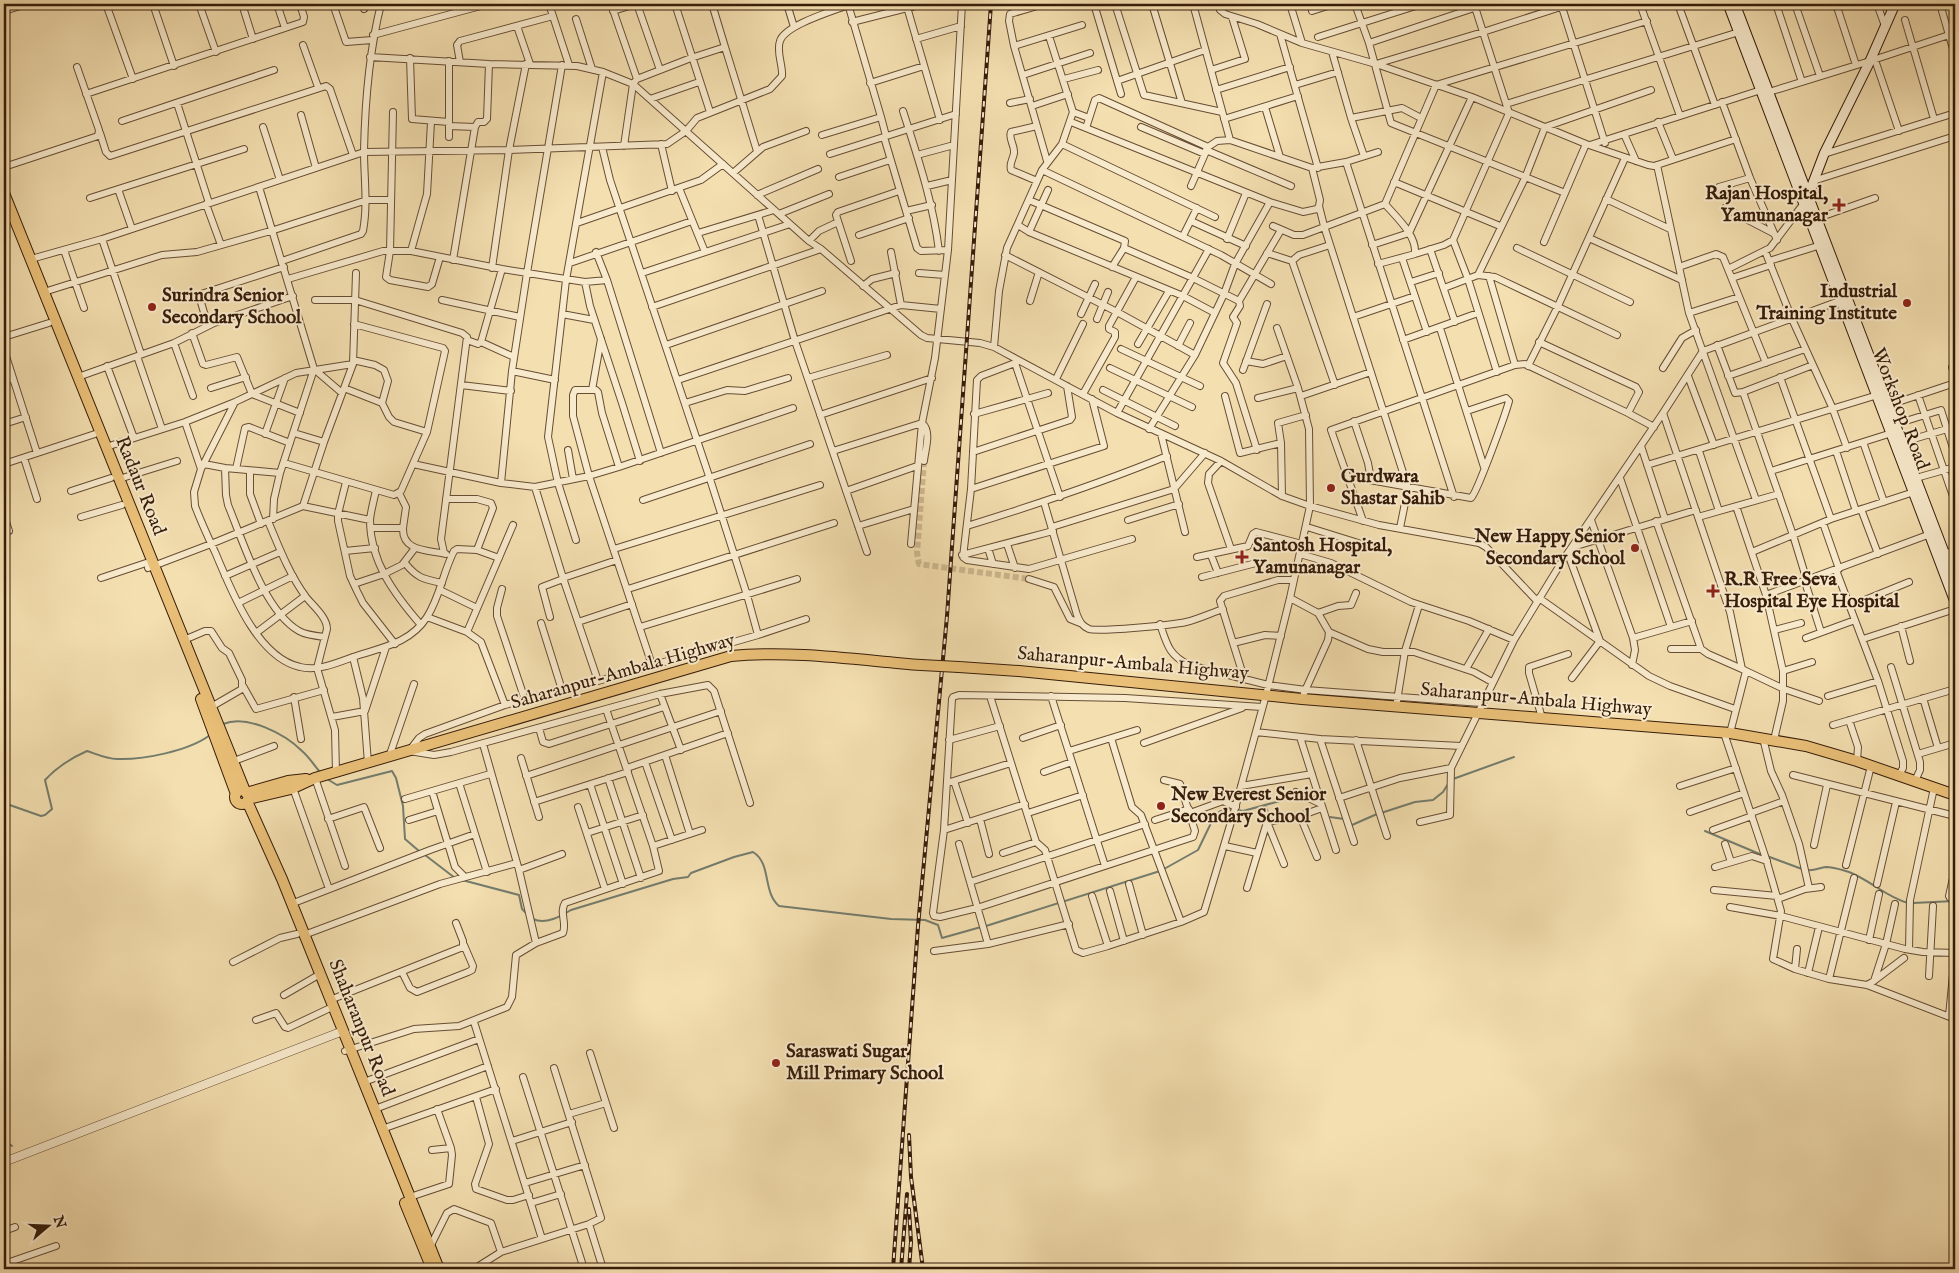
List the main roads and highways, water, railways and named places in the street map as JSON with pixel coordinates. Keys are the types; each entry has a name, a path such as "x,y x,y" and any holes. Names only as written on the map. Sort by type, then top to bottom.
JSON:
{"main road":[{"name":"Workshop Road","path":"1728,4 1765,91 1807,198 1821,245 1842,300 1895,429"},
{"name":"Workshop Road","path":"1735,4 1765,91"},
{"path":"1807,198 1824,154 1872,60 1895,4"},
{"name":"Radaur Road","path":"4,195 106,447 122,505 184,640 211,707 213,722"},
{"name":"Workshop Road","path":"1807,198 1818,218 1881,394 1889,405 1914,492 1945,554 1955,581"},
{"name":"Radaur Road","path":"4,210 244,797"},
{"name":"Workshop Road","path":"1899,443 1916,478 1955,602"},
{"name":"Saharanpur-Ambala Highway","path":"244,797 293,788 315,778 368,762 731,656 751,654 795,655 1267,690 1479,708 1542,718 1727,733 1806,746 1857,761 1955,795"},
{"name":"Radaur Road","path":"219,736 234,761 244,797"},
{"name":"Saharanpur-Ambala Highway","path":"244,797 288,781 315,778"},
{"name":"Shaharanpur Road","path":"244,797 291,904 315,977 329,1005"},
{"name":"Shaharanpur Road","path":"244,797 301,934 432,1269"},
{"name":"Shaharanpur Road","path":"347,1050 364,1082 439,1269"}],"waterway":[{"path":"223,724 243,722 265,727 276,732 302,751 320,772"},
{"path":"4,803 41,816 45,815 52,809 45,780 59,767 87,751 113,759 140,758 178,750 201,741 210,735"},
{"path":"1453,779 1514,757"},
{"path":"327,779 337,785 392,771 396,778 403,806 405,839 419,851"},
{"path":"1381,813 1415,802 1433,800 1443,792 1448,784"},
{"path":"1164,869 1198,850 1212,821 1219,812 1226,808 1243,811 1291,798 1301,798"},
{"path":"1350,823 1352,825 1377,814"},
{"path":"1330,817 1344,819"},
{"path":"1705,831 1762,855"},
{"path":"533,919 538,921 553,919 571,910 673,879 688,877 691,873 753,852 763,863 770,893 779,906 891,919 925,920 938,925 942,938 981,927"},
{"path":"425,855 455,878"},
{"path":"1767,856 1802,869"},
{"path":"1807,870 1829,867 1849,872 1892,897 1908,903"},
{"path":"986,926 1160,871"},
{"path":"462,880 519,895 522,909 526,913"},
{"path":"1913,903 1955,901"},
{"path":"4,1140 12,1146"}],"tunnel":[{"path":"924,461 917,553 919,564 1029,579"}],"railway":[{"path":"893,1269 918,926 947,616 991,4"},
{"path":"909,1135 911,1177 923,1269"},
{"path":"901,1269 907,1194"},
{"path":"909,1209 911,1242 909,1269"}],"place":[{"name":"Rajan Hospital, Yamunanagar","path":"1839,205"},
{"name":"Industrial Training Institute","path":"1907,303"},
{"name":"Surindra Senior Secondary School","path":"152,307"},
{"name":"Gurdwara Shastar Sahib","path":"1331,488"},
{"name":"New Happy Senior Secondary School","path":"1635,548"},
{"name":"Santosh Hospital, Yamunanagar","path":"1242,557"},
{"name":"R.R Free Seva Hospital Eye Hospital","path":"1713,591"},
{"name":"New Everest Senior Secondary School","path":"1161,806"},
{"name":"Saraswati Sugar Mill Primary School","path":"776,1063"}]}
